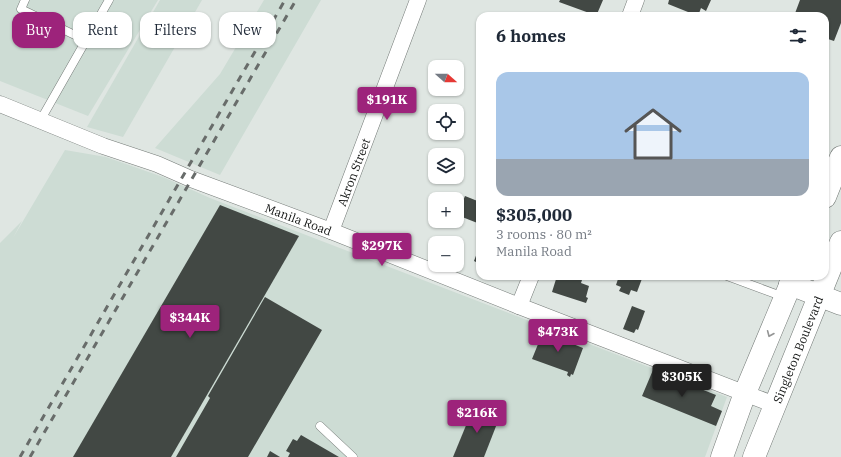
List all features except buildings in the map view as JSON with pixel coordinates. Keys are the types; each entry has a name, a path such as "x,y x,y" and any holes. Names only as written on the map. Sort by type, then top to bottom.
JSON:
{"main road":[{"path":"829,187 841,157"},
{"name":"Singleton Boulevard","path":"829,273 841,242"},
{"name":"Singleton Boulevard","path":"754,457 826,280"},
{"path":"722,457 745,393 789,286 841,304"}],"street":[{"name":"Akron Street","path":"331,231 418,0"},
{"path":"632,12 636,0"},
{"name":"Manila Road","path":"0,104 103,146 157,164 191,179 331,231 774,405"},
{"path":"519,306 529,280"}],"lane":[{"path":"25,0 21,9 73,34"},
{"path":"101,12 108,0"},
{"path":"40,121 81,48"},
{"path":"752,280 789,286"},
{"path":"320,426 353,457"}],"shaded area":[{"path":"0,0 158,0 151,12 140,12 140,30 132,43 132,12 73,12 73,48 129,48 88,116 0,81"},
{"path":"160,0 202,0 195,12 153,12"},
{"path":"264,0 321,0 220,175 155,148 220,74 235,48 276,48 276,12 257,12"},
{"path":"140,35 140,48 174,48 123,137 87,127"},
{"path":"65,150 106,157 163,177 210,198 727,397 705,457 0,457 0,243 22,221 13,238"}],"railway":[{"path":"20,457 285,0"},
{"path":"30,457 296,0"}]}
